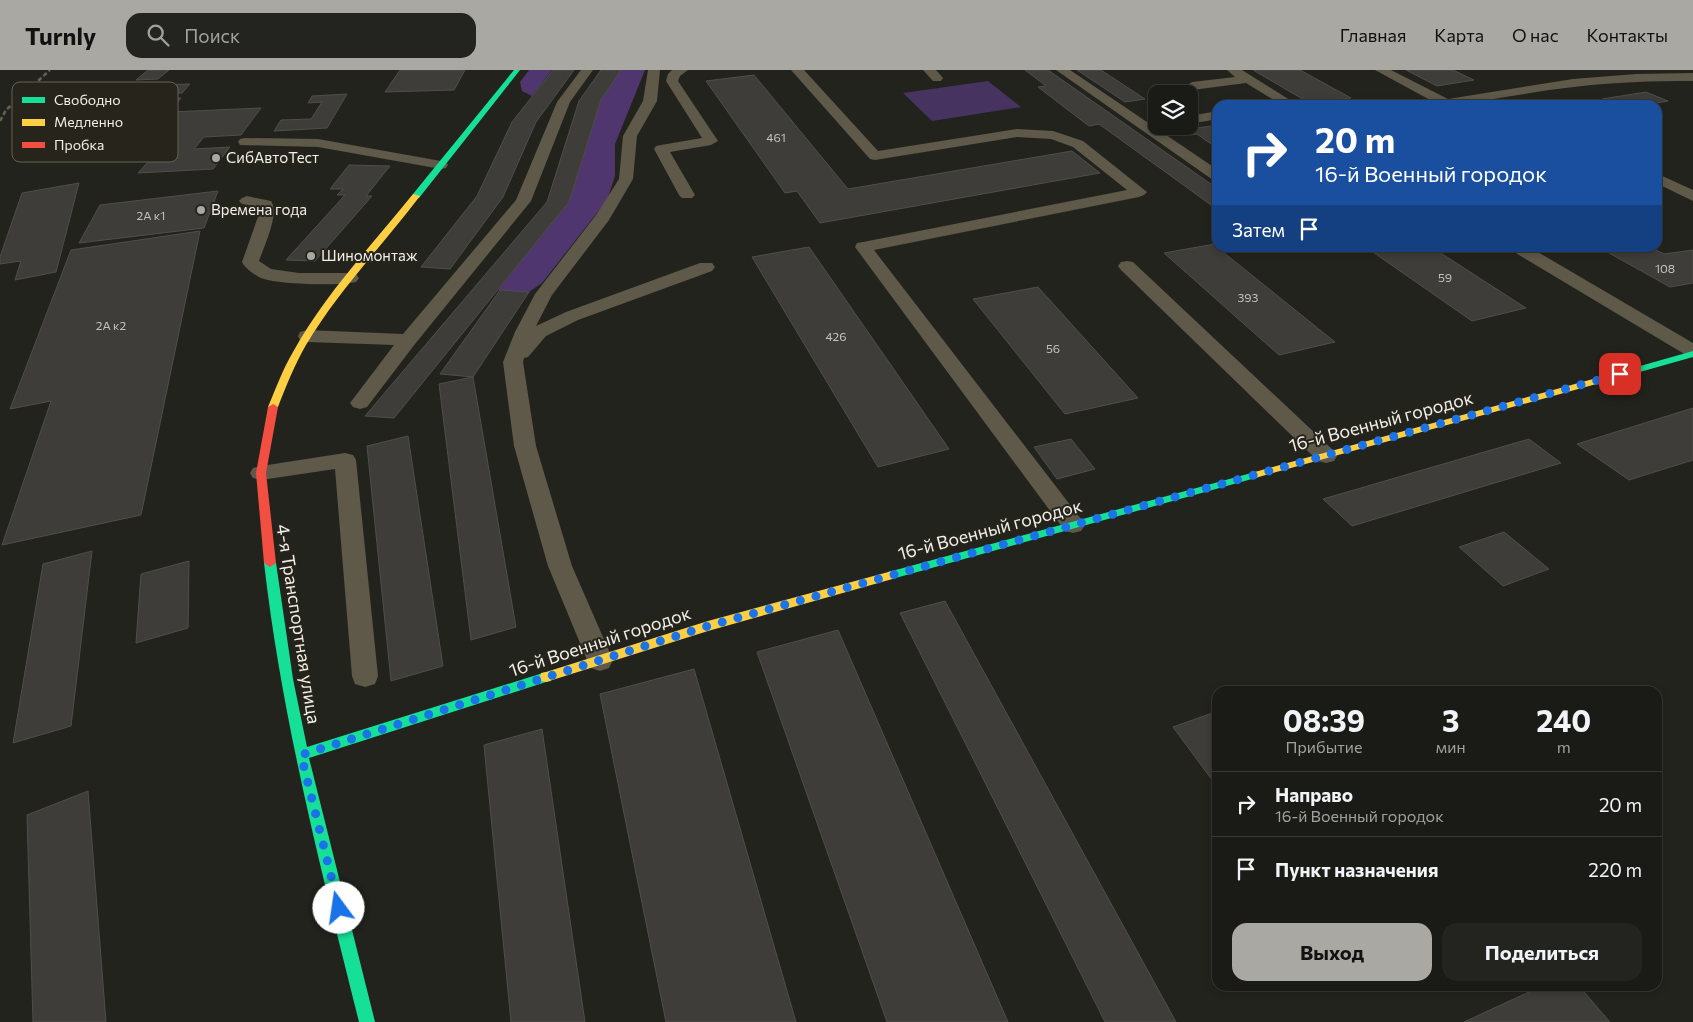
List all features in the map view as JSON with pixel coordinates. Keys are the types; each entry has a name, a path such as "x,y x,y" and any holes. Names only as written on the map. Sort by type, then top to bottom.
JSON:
{"main road":[{"name":"4-я Транспортная улица","path":"367,1022 301,755 274,606 261,473 271,412 289,369 307,336 350,278 517,70"},
{"name":"16-й Военный городок","path":"301,755 718,623 1693,353"}],"lane":[{"path":"360,403 408,340 523,201 564,102 587,70"},
{"path":"600,660 560,566 525,446 513,362 524,332 544,294 603,217 626,179 630,136 650,101 654,70"},
{"path":"682,70 674,74 672,82 711,141 661,149 687,195"},
{"path":"797,70 875,156 1016,133 1052,135 1078,144 1139,192 863,247 1073,525"},
{"path":"1062,70 1148,125"},
{"path":"1232,70 1282,100"},
{"path":"1381,70 1440,100"},
{"path":"1551,73 1573,83"},
{"path":"1465,100 1573,83 1636,78 1693,77"},
{"path":"1198,85 1247,79"},
{"path":"1198,119 1212,117"},
{"path":"1162,135 1212,172"},
{"path":"245,142 318,143 441,164"},
{"path":"1662,180 1693,196"},
{"path":"247,201 266,204 267,214 250,262 266,274 299,278 350,278"},
{"path":"1527,252 1693,353"},
{"path":"1127,266 1326,456"},
{"path":"513,362 539,332 572,316 706,268"},
{"path":"307,336 408,340"},
{"path":"261,473 345,460 366,676"}],"shaded area":[{"path":"529,70 552,70 532,96 522,91 520,82"},
{"path":"621,70 645,70 615,144 615,176 607,200 542,283 529,292 498,290 569,202 601,100"},
{"path":"988,81 1021,107 932,121 903,93"}],"building":[{"path":"148,70 169,70 158,79 136,80"},
{"path":"400,70 465,70 454,90 385,92"},
{"path":"553,70 574,70 536,122 503,197 450,269 421,267 477,196 512,122"},
{"path":"601,70 621,70 601,100 569,202 394,418 365,416 547,202 579,101"},
{"path":"1025,70 1048,70 1212,185 1212,206 1099,124 1089,126 1038,87 1046,86"},
{"path":"1077,70 1101,70 1145,99 1125,102"},
{"path":"1253,70 1300,70 1351,98 1304,100"},
{"path":"1406,70 1453,70 1474,80 1437,86"},
{"path":"754,75 848,189 1072,151 1100,173 820,223 797,191 785,193 706,81"},
{"path":"178,84 190,84 182,93 178,93"},
{"path":"1646,92 1668,101 1662,102 1662,100 1602,99"},
{"path":"347,94 327,128 274,131 281,120 311,119 322,102 308,103 312,96"},
{"path":"261,108 241,135 204,137 194,149 230,147 213,169 138,173 148,162 178,162 178,112"},
{"path":"1212,126 1212,145 1198,135 1198,128"},
{"path":"349,165 390,166 366,196 372,196 315,261 286,260 345,195 337,195 343,189 330,189"},
{"path":"79,183 56,272 15,280 21,261 0,264 0,257 22,193"},
{"path":"218,191 204,228 79,243 100,205"},
{"path":"200,231 141,515 2,545 51,401 10,409 71,250"},
{"path":"1212,245 1212,252 1223,252 1335,342 1279,355 1164,253"},
{"path":"809,247 949,449 878,467 752,257"},
{"path":"1693,250 1693,283 1670,287 1607,252 1660,252 1664,254"},
{"path":"1373,252 1439,252 1526,308 1472,321"},
{"path":"1038,287 1138,398 1065,414 973,299"},
{"path":"500,290 529,292 473,377 440,374"},
{"path":"473,377 516,627 471,640 439,384"},
{"path":"1693,408 1693,460 1629,480 1577,444"},
{"path":"408,436 443,666 391,681 367,446"},
{"path":"1071,439 1095,469 1057,479 1034,447"},
{"path":"1529,439 1561,463 1352,526 1323,499"},
{"path":"1504,532 1549,569 1503,586 1459,547"},
{"path":"92,551 71,726 13,743 43,564"},
{"path":"189,561 188,628 136,643 141,574"},
{"path":"945,601 1176,1022 1105,1022 900,613"},
{"path":"838,630 1008,1022 887,1022 757,652"},
{"path":"694,669 796,1022 666,1022 600,694"},
{"path":"1212,713 1212,780 1173,727"},
{"path":"542,729 585,1022 511,1022 484,745"},
{"path":"88,791 106,1022 33,1022 27,815"},
{"path":"1531,991 1583,991 1610,1022 1464,1022"}],"railway":[{"path":"37,82 50,70"},
{"path":"0,121 6,110 12,105"}],"traffic: fast":[{"path":"416,196 517,70"},
{"path":"1615,376 1693,354"},
{"path":"892,575 1255,475"},
{"path":"270,563 286,679 310,794 367,1022"},
{"path":"301,755 546,677"}],"traffic: slow":[{"path":"273,407 293,361 320,317 360,264 416,196"},
{"path":"1255,475 1615,376"},
{"path":"546,677 708,626 892,575"}],"traffic: jam":[{"path":"270,563 261,473 273,407"}],"place":[{"name":"СибАвтоТест","path":"216,158"},
{"name":"Времена года","path":"201,210"},
{"name":"Шиномонтаж","path":"311,256"}],"route":[{"path":"339,908 301,755 708,626 1620,374"}]}
